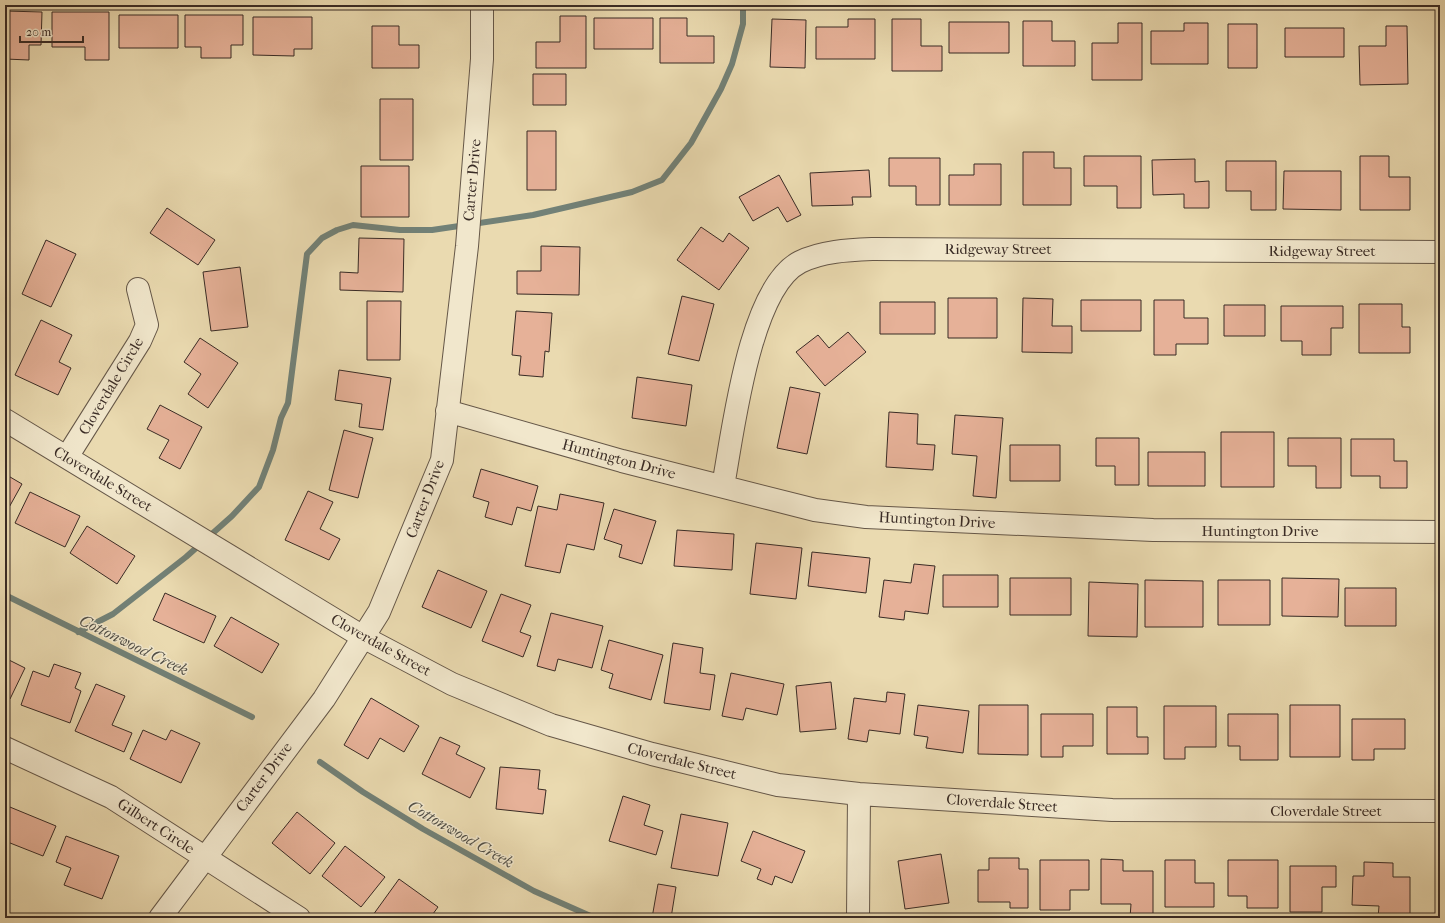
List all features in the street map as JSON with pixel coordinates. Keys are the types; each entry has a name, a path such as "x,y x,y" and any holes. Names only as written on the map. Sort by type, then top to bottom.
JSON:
{"street":[{"name":"Carter Drive","path":"160,918 324,698 379,612 442,460 446,411 467,246 468,213 482,59 482,5"},
{"name":"Ridgeway Street","path":"723,486 746,362 760,315 782,275 800,262 834,251 874,249 1440,252"},
{"name":"Cloverdale Circle","path":"67,457 140,341 147,325 138,289"},
{"name":"Huntington Drive","path":"446,411 622,461 815,510 866,517 1153,530 1440,532"},
{"name":"Cloverdale Street","path":"5,420 363,637 452,684 551,725 652,754 778,785 859,794 1112,810 1440,811"},
{"name":"Gilbert Circle","path":"5,748 111,797 299,918"},
{"path":"858,918 859,794"}],"building":[{"path":"5,11 42,12 41,45 29,45 29,60 5,59"},
{"path":"52,12 109,12 109,60 85,60 85,47 52,47"},
{"path":"119,15 178,15 178,48 119,48"},
{"path":"185,15 243,15 243,45 231,45 231,58 201,58 201,47 185,47"},
{"path":"560,16 586,16 586,68 536,68 536,42 560,42"},
{"path":"253,17 312,17 312,49 294,49 294,56 253,55"},
{"path":"594,18 653,18 653,49 594,49"},
{"path":"660,18 687,18 687,36 714,36 714,63 660,63"},
{"path":"772,19 806,20 805,68 770,67"},
{"path":"848,19 875,19 875,59 816,59 816,27 848,27"},
{"path":"892,19 921,19 921,46 942,46 942,71 892,71"},
{"path":"1023,21 1052,21 1052,41 1075,41 1075,66 1023,66"},
{"path":"949,22 1009,22 1009,53 949,53"},
{"path":"1118,23 1142,23 1142,80 1092,80 1092,43 1118,43"},
{"path":"1184,23 1208,23 1208,64 1151,64 1151,31 1184,31"},
{"path":"1228,24 1257,24 1257,68 1228,68"},
{"path":"372,26 399,26 399,45 419,45 419,68 372,68"},
{"path":"1386,26 1407,26 1408,84 1360,85 1359,46 1386,46"},
{"path":"1285,28 1344,28 1344,57 1285,57"},
{"path":"533,74 566,74 566,105 533,105"},
{"path":"380,99 413,99 413,160 380,160"},
{"path":"527,131 556,131 556,190 527,190"},
{"path":"1023,152 1054,152 1054,168 1071,168 1071,205 1023,205"},
{"path":"1084,156 1141,156 1141,208 1117,208 1117,186 1084,186"},
{"path":"1360,156 1389,156 1389,177 1410,177 1410,210 1360,210"},
{"path":"889,158 940,158 940,205 916,205 916,186 889,186"},
{"path":"1195,159 1195,182 1209,181 1209,208 1184,208 1184,194 1153,195 1152,160"},
{"path":"1226,161 1276,161 1276,210 1251,210 1251,191 1226,191"},
{"path":"974,164 1001,164 1001,205 949,205 949,175 974,175"},
{"path":"361,166 409,166 409,217 361,217"},
{"path":"869,170 871,197 852,197 853,205 812,206 810,173"},
{"path":"1284,171 1341,171 1341,210 1283,209"},
{"path":"779,175 801,215 787,222 778,207 753,221 739,197"},
{"path":"167,208 215,240 198,265 150,233"},
{"path":"701,227 723,242 729,233 749,248 719,290 677,260"},
{"path":"359,238 404,239 403,292 340,290 340,272 358,273"},
{"path":"46,240 76,254 51,307 22,294"},
{"path":"541,246 580,247 579,295 517,294 517,271 541,271"},
{"path":"240,267 248,327 211,331 203,272"},
{"path":"682,296 714,304 699,361 668,354"},
{"path":"948,298 997,298 997,338 948,338"},
{"path":"1023,298 1053,299 1052,326 1072,326 1072,353 1022,352"},
{"path":"1081,300 1141,300 1141,331 1081,331"},
{"path":"1154,300 1184,300 1184,318 1208,318 1208,344 1176,344 1176,355 1154,355"},
{"path":"367,301 401,301 400,360 367,360"},
{"path":"880,302 935,302 935,334 880,334"},
{"path":"1359,304 1402,304 1402,327 1410,327 1410,353 1359,353"},
{"path":"1224,305 1265,305 1265,336 1224,336"},
{"path":"1281,306 1343,306 1343,328 1331,328 1331,355 1302,355 1302,341 1281,341"},
{"path":"516,311 552,313 549,352 545,351 543,377 519,375 521,356 512,355"},
{"path":"41,320 72,335 59,362 71,368 58,395 15,375"},
{"path":"848,332 866,352 825,386 796,352 818,335 829,348"},
{"path":"200,338 238,363 208,408 188,394 201,374 184,362"},
{"path":"339,370 391,378 383,430 359,427 362,404 335,400"},
{"path":"637,377 692,385 686,426 632,418"},
{"path":"790,387 820,393 807,454 777,448"},
{"path":"160,405 202,427 180,469 159,458 169,440 147,429"},
{"path":"889,412 918,414 917,444 935,445 933,470 886,467"},
{"path":"955,415 1003,418 996,498 973,496 977,456 952,454"},
{"path":"344,430 373,438 358,498 329,490"},
{"path":"1221,432 1274,432 1274,487 1221,487"},
{"path":"1096,438 1139,438 1139,485 1115,485 1115,466 1096,466"},
{"path":"1288,438 1341,438 1341,488 1316,488 1316,466 1288,466"},
{"path":"1351,439 1394,439 1394,461 1407,461 1407,488 1380,488 1380,476 1351,476"},
{"path":"1010,445 1060,445 1060,481 1010,481"},
{"path":"1148,452 1205,452 1205,486 1148,486"},
{"path":"481,469 538,486 531,511 517,507 512,525 485,517 489,502 473,497"},
{"path":"5,474 22,484 7,511 5,510"},
{"path":"308,491 333,502 320,529 340,539 329,560 285,540"},
{"path":"30,492 80,516 65,547 15,523"},
{"path":"560,494 604,503 594,550 567,544 560,573 525,566 538,506 557,510"},
{"path":"614,509 656,521 642,564 619,557 622,545 604,539"},
{"path":"87,526 135,556 117,584 70,553"},
{"path":"677,530 734,534 732,570 674,566"},
{"path":"756,543 802,548 796,599 750,594"},
{"path":"812,552 870,558 866,593 808,586"},
{"path":"914,564 935,566 928,614 905,611 904,620 879,617 884,580 911,583"},
{"path":"438,570 487,591 471,628 422,607"},
{"path":"943,575 998,575 998,607 943,607"},
{"path":"1010,578 1071,578 1071,615 1010,615"},
{"path":"1282,578 1339,579 1338,617 1282,616"},
{"path":"1145,580 1203,581 1203,627 1145,627"},
{"path":"1218,580 1270,580 1270,625 1218,625"},
{"path":"1089,582 1138,584 1137,637 1088,636"},
{"path":"1345,588 1396,588 1396,626 1345,626"},
{"path":"165,593 216,616 204,643 153,620"},
{"path":"501,594 531,605 520,632 531,636 523,657 482,641"},
{"path":"551,613 603,626 592,668 558,659 555,671 537,666"},
{"path":"231,617 279,644 262,673 214,646"},
{"path":"609,640 663,655 651,700 609,688 613,674 601,670"},
{"path":"673,643 703,648 700,673 715,675 710,710 664,703"},
{"path":"5,658 25,668 10,699 5,696"},
{"path":"54,664 81,673 75,688 81,691 70,723 21,705 33,671 49,677"},
{"path":"731,673 784,684 777,715 746,708 743,720 722,716"},
{"path":"831,682 836,729 800,732 796,686"},
{"path":"96,684 125,696 112,725 132,733 124,752 75,731"},
{"path":"887,692 905,694 900,734 869,730 867,742 848,739 854,698 886,702"},
{"path":"371,698 419,726 404,752 380,738 368,759 344,745"},
{"path":"918,705 969,711 963,753 926,748 928,737 914,735"},
{"path":"979,705 1028,705 1028,755 978,754"},
{"path":"1290,705 1340,705 1340,757 1290,757"},
{"path":"1164,706 1216,706 1216,747 1185,747 1185,759 1164,759"},
{"path":"1107,707 1137,707 1137,737 1148,737 1148,754 1107,754"},
{"path":"1041,714 1093,714 1093,746 1063,746 1063,757 1041,757"},
{"path":"1228,714 1278,714 1278,760 1240,760 1240,746 1228,746"},
{"path":"1352,719 1405,719 1405,749 1374,749 1374,760 1352,760"},
{"path":"143,730 166,740 171,730 200,743 181,783 130,759"},
{"path":"440,737 460,746 456,754 485,768 470,798 422,774"},
{"path":"500,767 540,770 538,789 546,790 543,814 496,809"},
{"path":"623,796 650,805 644,825 663,831 656,855 609,841"},
{"path":"5,805 56,826 43,856 5,841"},
{"path":"297,812 335,843 310,874 272,843"},
{"path":"681,814 728,823 718,876 671,868"},
{"path":"753,831 805,851 792,883 775,876 772,885 757,879 761,869 741,861"},
{"path":"66,836 119,856 102,899 64,885 71,868 56,862"},
{"path":"345,846 385,877 361,907 322,876"},
{"path":"941,854 949,903 905,909 898,861"},
{"path":"989,858 1019,858 1019,869 1028,869 1028,908 1010,908 1010,902 978,902 978,870 989,870"},
{"path":"1101,859 1123,860 1123,871 1153,871 1153,918 1130,918 1131,904 1101,904"},
{"path":"1040,860 1089,860 1089,890 1070,890 1070,910 1040,910"},
{"path":"1165,860 1195,860 1195,883 1214,883 1214,907 1165,907"},
{"path":"1228,860 1278,860 1278,908 1247,908 1247,896 1228,896"},
{"path":"1364,862 1393,863 1393,877 1410,877 1410,918 1378,918 1379,906 1352,905 1353,876 1364,876"},
{"path":"1290,866 1336,866 1336,887 1322,887 1322,912 1290,912"},
{"path":"399,879 438,907 430,918 377,918 373,915"},
{"path":"658,884 676,887 671,918 652,918"}],"waterway":[{"path":"78,632 113,614 186,557 232,516 259,487 273,450 281,418 288,403 307,254 322,238 337,230 353,225 400,230 432,230 533,215 632,192 662,180 691,143 721,89 732,64 743,24 743,5"},
{"name":"Cottonwood Creek","path":"5,595 252,717"},
{"name":"Cottonwood Creek","path":"320,762 363,792 423,829 534,891 595,918"}]}
